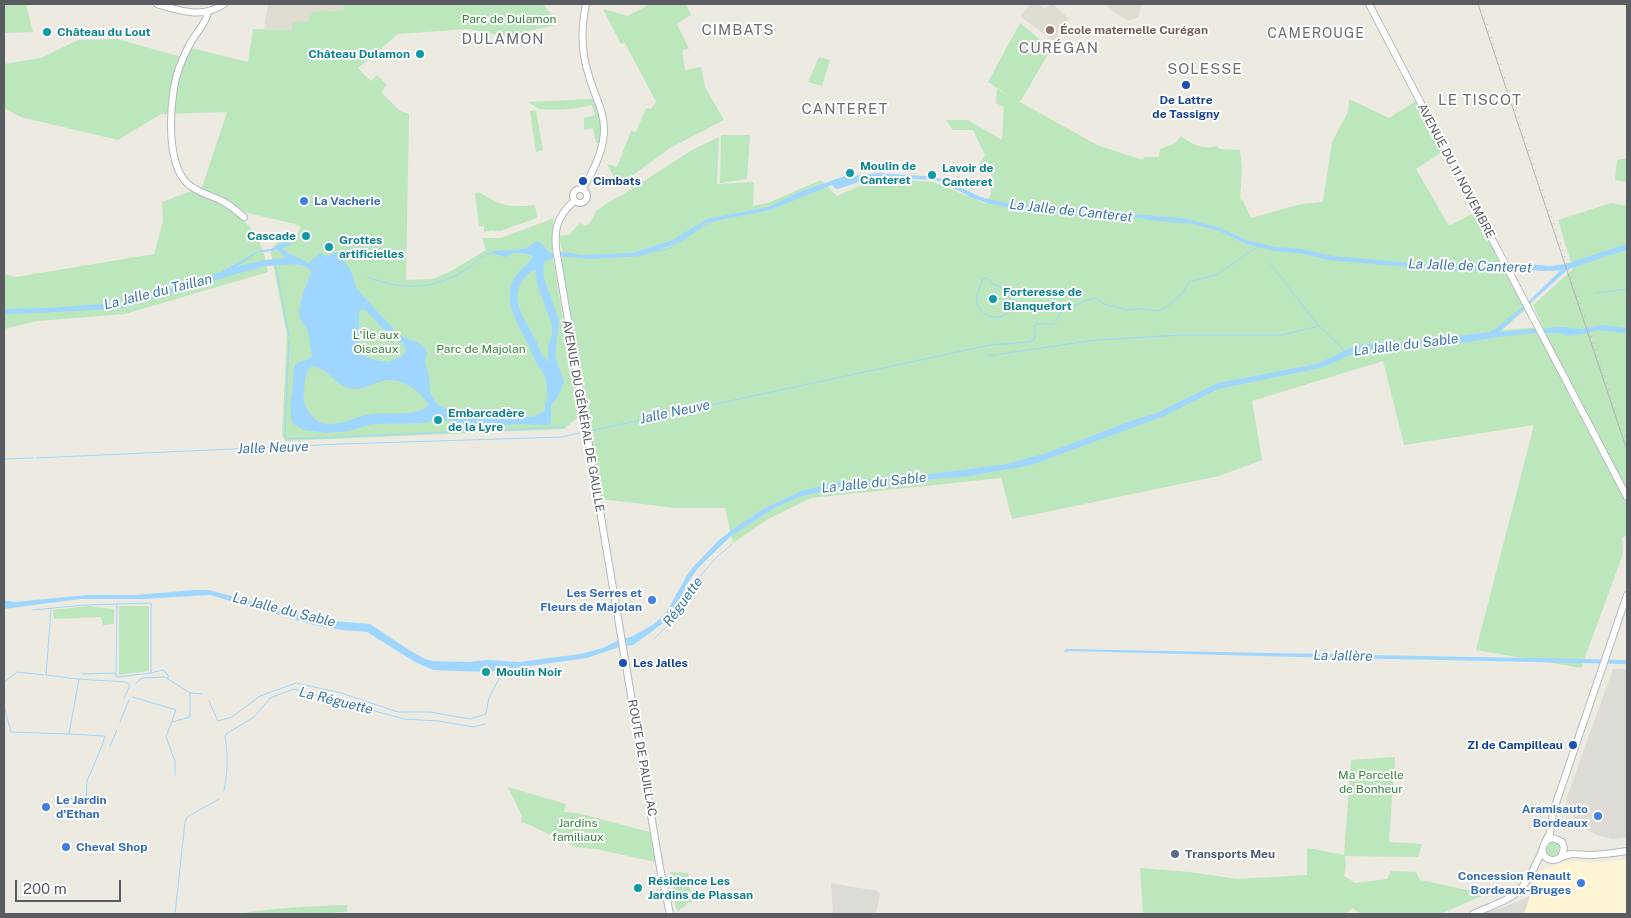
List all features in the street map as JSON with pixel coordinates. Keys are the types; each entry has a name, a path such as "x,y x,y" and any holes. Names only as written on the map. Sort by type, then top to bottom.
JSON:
{"main road":[{"path":"157,4 185,11 208,12 224,4"},
{"path":"582,189 587,194 585,201 578,204 572,197 574,192 582,189 600,156 604,131 602,112 589,76 583,49 583,26 586,4"},
{"name":"AVENUE DU 11 NOVEMBRE","path":"1368,4 1627,497"},
{"path":"208,12 188,48 176,77 170,118 175,164 188,184 198,191 222,201 244,217"},
{"name":"AVENUE DU GÉNÉRAL DE GAULLE","path":"574,201 559,218 556,229 557,259 621,636"},
{"path":"1473,914 1514,896 1529,879 1542,846 1550,833 1553,812 1627,595"},
{"name":"ROUTE DE PAUILLAC","path":"621,636 662,888 669,914"},
{"path":"1551,823 1554,835 1572,854"},
{"path":"1546,840 1553,838 1562,843 1564,851 1561,856"},
{"path":"1542,850 1545,856 1551,860"},
{"path":"1536,864 1543,860 1558,859 1561,856 1572,854 1587,855 1627,851"}],"shaded area":[{"path":"268,4 344,4 344,10 312,12 307,22 292,30 264,29"},
{"name":"École maternelle Curégan","path":"1031,4 1038,4 1044,8 1053,4 1069,19 1053,41 1020,16"},
{"path":"1105,4 1142,4 1138,17 1129,21"},
{"path":"1613,669 1627,669 1627,837 1613,839 1597,835 1584,828 1573,817 1566,800"},
{"name":"Concession Renault Bordeaux-Bruges","path":"1571,860 1590,863 1627,860 1627,914 1524,914 1538,871"},
{"path":"831,883 877,891 880,894 876,914 833,914"},
{"path":"1530,896 1524,914 1483,914 1504,907"}],"green space":[{"path":"4,4 26,4 33,32 4,33"},
{"path":"344,4 543,4 554,18 549,21 553,26 504,36 468,29 398,34 358,68 371,81 377,75 387,85 381,92 400,111 409,114 406,280 433,279 451,271 486,250 482,238 501,238 554,218 552,252 573,379 577,418 564,429 285,441 282,435 287,335 271,253 277,243 296,236 301,227 243,212 241,218 260,242 268,272 125,314 37,321 4,329 4,274 16,277 154,254 163,221 162,202 202,187 227,112 161,114 118,140 21,117 4,108 4,64 41,58 78,40 117,39 185,58 191,48 248,62 253,29 292,30 293,22 307,22 312,12 344,10"},
{"path":"650,4 686,4 691,15 677,24 689,49 682,50 685,70 701,67 705,87 724,120 670,148 618,184 607,164 617,167 631,131 636,132 646,108 651,109 656,102 625,43 621,44 603,9 628,16"},
{"path":"1020,23 1051,49 1020,102 1097,145 1143,160 1144,157 1159,157 1160,149 1176,143 1181,136 1189,142 1202,147 1217,146 1220,149 1240,150 1242,170 1240,199 1243,201 1251,218 1301,204 1323,202 1332,142 1348,112 1349,99 1389,118 1417,100 1444,151 1416,169 1449,226 1474,213 1525,310 1502,330 1543,327 1533,305 1573,269 1558,220 1611,203 1627,206 1627,536 1622,537 1623,554 1581,668 1476,650 1534,425 1404,445 1383,361 1252,401 1262,460 1219,476 1012,519 1001,478 811,498 768,519 733,543 725,508 676,508 593,498 584,439 593,437 587,401 582,388 559,236 569,235 580,223 585,226 590,223 596,211 609,202 692,150 719,137 717,184 754,182 753,206 768,203 821,180 837,196 877,178 933,182 987,204 991,192 992,174 978,166 985,155 973,130 953,130 946,120 968,120 1002,140 1004,107 996,103 997,89 1010,96 988,82"},
{"path":"819,57 830,60 822,86 808,82"},
{"path":"593,99 600,121 600,143 596,143 593,128 584,130 584,118 595,115 592,105 580,108 546,110 526,102"},
{"path":"536,110 543,150 536,152 530,111"},
{"path":"721,135 750,135 747,179 720,183"},
{"path":"1627,158 1627,182 1615,180 1617,160"},
{"path":"478,192 505,205 534,205 537,218 500,231 484,232 484,226 479,226 475,194"},
{"path":"89,606 114,609 114,624 103,625 101,617 54,619 53,610"},
{"path":"119,606 149,606 149,671 119,675"},
{"name":"Ma Parcelle de Bonheur","path":"1395,757 1389,842 1422,844 1418,857 1345,856 1344,876 1355,883 1387,879 1391,871 1416,872 1420,880 1486,894 1440,914 1360,914 1353,908 1345,914 1143,914 1140,868 1238,879 1307,875 1307,848 1344,855 1351,760"},
{"name":"Jardins familiaux","path":"508,787 566,804 564,812 577,813 650,832 655,862 596,849 575,847 521,822 522,816"},
{"path":"1553,841 1561,847 1558,854 1553,857 1545,852 1545,847"},
{"path":"670,872 688,873 692,902 686,903 685,907 681,908 678,912 676,908"},
{"path":"347,905 347,912 236,914 264,910"}],"water":[{"name":"La Jalle du Sable","path":"878,173 923,176 942,179 981,197 1007,203 1187,219 1220,228 1246,240 1275,247 1301,249 1333,256 1453,267 1519,263 1549,266 1566,264 1627,244 1627,250 1586,262 1567,270 1500,331 1563,327 1581,329 1601,325 1627,328 1627,333 1597,330 1565,336 1563,333 1535,333 1470,342 1363,351 1320,368 1218,389 1164,416 1031,465 969,476 838,487 799,497 774,508 731,536 698,568 674,610 663,623 650,633 633,645 619,647 587,658 487,672 433,670 415,662 367,632 318,626 210,595 142,599 80,599 4,609 4,600 14,602 87,595 135,595 209,590 320,620 370,624 409,650 425,659 433,661 468,662 488,660 519,662 580,654 603,648 633,636 654,624 666,613 687,575 718,541 765,508 802,491 837,482 932,474 1007,464 1047,453 1157,413 1218,383 1317,364 1357,345 1407,342 1490,332 1525,305 1561,270 1453,271 1329,260 1300,253 1274,251 1247,244 1219,231 1186,222 1006,207 970,197 945,183 935,180 874,177 838,189 832,185 770,210 705,223 690,235 674,244 641,256 592,259 559,256 545,261 543,268 544,279 559,320 555,356 564,382 558,397 551,405 551,424 513,424 486,428 439,419 423,423 372,424 348,431 328,433 304,430 292,423 290,404 294,367 296,364 312,356 308,331 300,319 299,310 303,293 312,271 304,266 295,264 266,266 122,308 4,314 4,309 50,308 129,302 221,272 262,250 271,249 282,243 292,243 292,245 283,249 309,263 320,253 327,257 337,253 350,269 357,289 392,327 395,333 425,348 427,353 425,362 429,376 430,393 437,404 457,415 479,419 509,414 532,417 545,411 545,403 548,400 546,383 544,375 533,357 514,316 511,308 510,291 514,279 533,256 525,253 512,253 505,257 494,254 492,251 527,248 538,241 550,253 562,252 583,255 633,253 673,240 707,219 768,207 802,191 848,175","holes":["277,249 286,258 265,260 236,267 259,252","535,270 538,288 552,325 552,336 548,345 548,362 543,356 519,308 517,294 519,287 529,273","360,310 367,311 382,328 402,343 406,350 402,357 389,362 364,356 359,345","312,366 323,370 345,387 354,389 378,382 395,380 407,384 418,392 429,406 416,412 373,414 339,423 322,423 315,419 304,402 305,377"]},
{"name":"La Jallère","path":"1066,649 1627,660 1627,664 1063,652"}],"waterway":[{"name":"La Jalle de Canteret","path":"1145,219 1188,223"},
{"name":"La Jalle de Canteret","path":"651,252 669,249 716,220"},
{"name":"Jalle Neuve","path":"590,431 990,345 1028,342 1034,340 1034,326 1037,324 1053,324 1063,309 1096,298 1104,304 1127,310 1159,311 1168,306 1184,291 1189,282 1218,274 1252,250 1260,247"},
{"path":"368,277 394,285 419,286 432,284 444,281 468,268 483,256 494,253"},
{"name":"La Jalle de Canteret","path":"1574,267 1603,257"},
{"path":"1270,263 1317,324 1345,351"},
{"path":"276,266 289,336"},
{"name":"La Jalle de Canteret","path":"1449,267 1463,267"},
{"name":"La Jalle de Canteret","path":"1512,269 1530,270"},
{"name":"La Jalle de Canteret","path":"1552,270 1560,270"},
{"path":"1008,313 1000,317 992,317 978,307 977,295 982,280 985,278 989,279 993,284 1007,290 1012,301 1010,310"},
{"path":"1596,293 1627,289"},
{"path":"1000,354 1096,340 1182,335 1282,335 1319,326"},
{"path":"289,341 286,439 565,427"},
{"path":"987,355 995,355"},
{"name":"Jalle Neuve","path":"36,458 341,444 561,437 584,432"},
{"name":"Jalle Neuve","path":"4,459 33,458"},
{"name":"Réguette","path":"654,639 674,619 686,601 694,583 716,558 732,544"},
{"path":"33,610 85,605 151,603 151,673"},
{"path":"116,672 117,604"},
{"path":"51,610 46,675 126,682 130,685 124,698"},
{"path":"209,701 218,721 232,717 260,696 296,683 341,693 398,712 430,712 470,719 486,714 489,698 503,671 507,669"},
{"path":"82,674 116,673 118,677 163,670 168,675 168,679"},
{"path":"4,682 17,672 44,675"},
{"path":"136,683 142,678 165,677 190,693 202,694"},
{"path":"65,796 86,805 87,781 105,736 69,734 79,679"},
{"name":"La Réguette","path":"224,791 227,763 226,734 254,717 270,698 294,689 404,719 439,721 473,727 485,724"},
{"path":"172,722 190,717 190,693"},
{"path":"133,697 176,710 166,737 175,761 175,775"},
{"path":"120,722 129,700"},
{"path":"4,706 11,732 69,734"},
{"path":"110,746 117,730"},
{"name":"La Réguette","path":"175,914 185,822 187,817 219,799"}],"tram line":[{"path":"1478,4 1627,450"}],"railway":[{"path":"1480,4 1627,443"}],"place":[{"name":"École maternelle Curégan","path":"1050,30"},
{"name":"Château du Lout","path":"47,32"},
{"name":"Château Dulamon","path":"420,54"},
{"name":"De Lattre de Tassigny","path":"1186,85"},
{"name":"Moulin de Canteret","path":"850,173"},
{"name":"Lavoir de Canteret","path":"932,175"},
{"name":"Cimbats","path":"583,181"},
{"name":"La Vacherie","path":"304,201"},
{"name":"Cascade","path":"306,236"},
{"name":"Grottes artificielles","path":"329,247"},
{"name":"Forteresse de Blanquefort","path":"993,299"},
{"name":"Embarcadère de la Lyre","path":"438,420"},
{"name":"Les Serres et Fleurs de Majolan","path":"652,600"},
{"name":"Les Jalles","path":"623,663"},
{"name":"Moulin Noir","path":"486,672"},
{"name":"ZI de Campilleau","path":"1573,745"},
{"name":"Le Jardin d'Ethan","path":"46,807"},
{"name":"Aramisauto Bordeaux","path":"1598,816"},
{"name":"Cheval Shop","path":"66,847"},
{"name":"Transports Meu","path":"1175,854"},
{"name":"Concession Renault Bordeaux-Bruges","path":"1581,883"},
{"name":"Résidence Les Jardins de Plassan","path":"638,888"}],"district":[{"name":"CIMBATS","path":"738,30"},
{"name":"CAMEROUGE","path":"1316,34"},
{"name":"DULAMON","path":"503,39"},
{"name":"CURÉGAN","path":"1059,48"},
{"name":"SOLESSE","path":"1205,69"},
{"name":"LE TISCOT","path":"1480,100"},
{"name":"CANTERET","path":"845,109"}],"park label":[{"name":"Parc de Dulamon","path":"509,19"},
{"name":"L'Île aux Oiseaux","path":"376,342"},
{"name":"Parc de Majolan","path":"481,349"}],"water label":[{"name":"La Jalle du Taillan","path":"158,292"}]}
